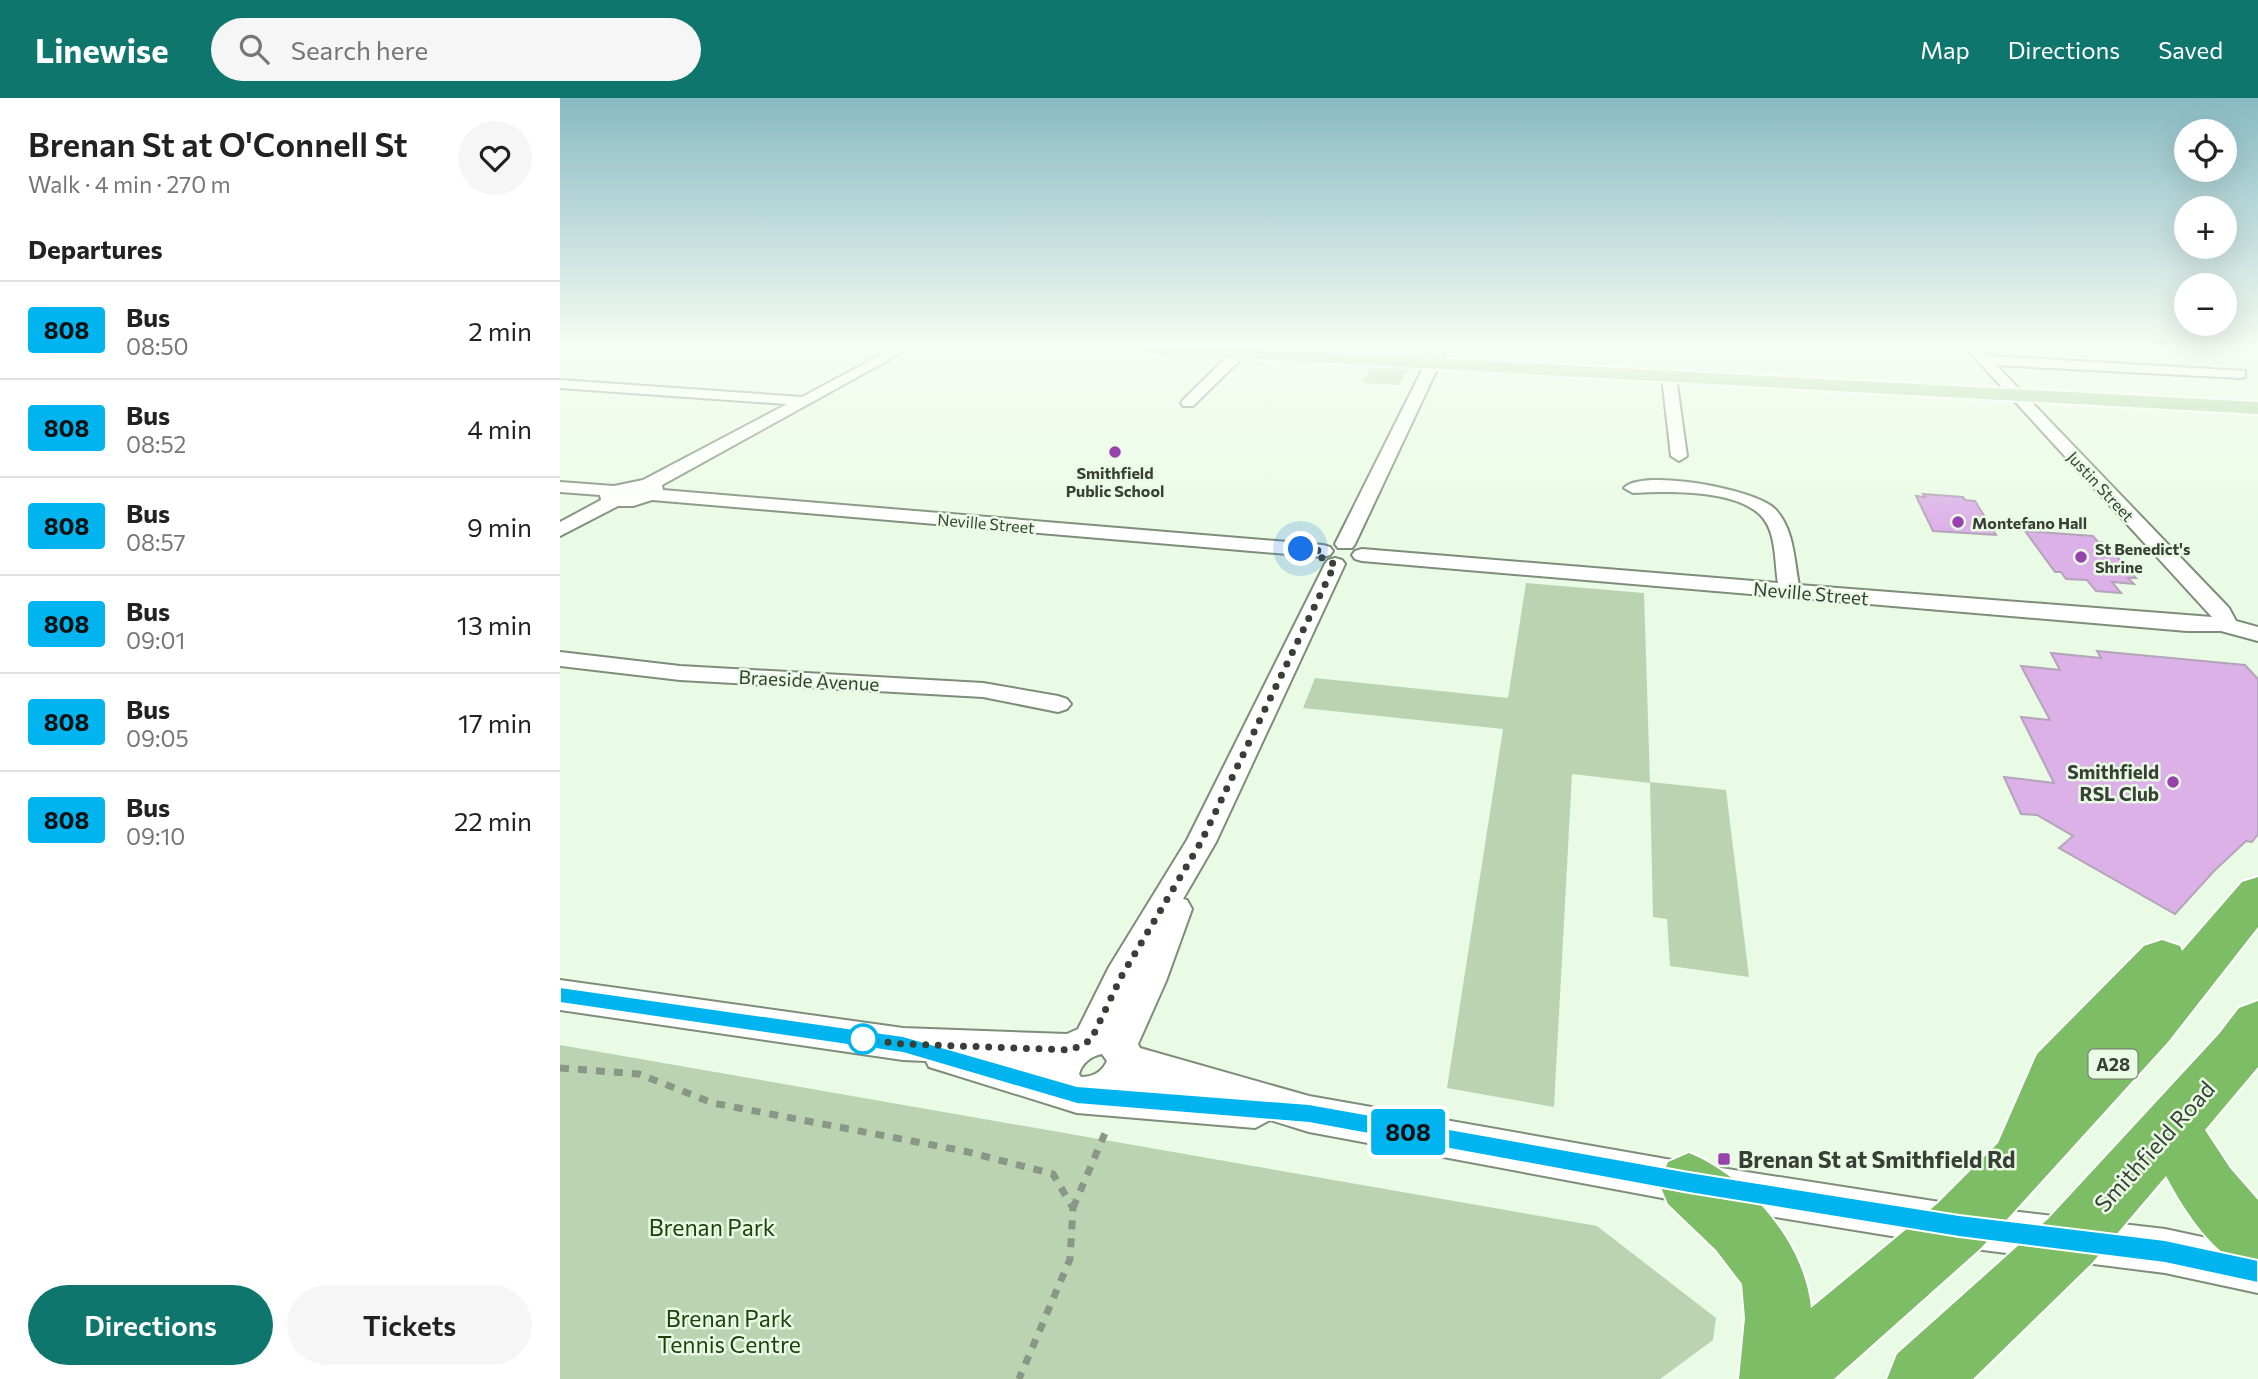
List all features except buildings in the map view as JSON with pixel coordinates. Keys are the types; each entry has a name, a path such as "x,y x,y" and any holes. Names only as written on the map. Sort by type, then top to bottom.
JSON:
{"highway":[{"name":"A28","path":"1781,1379 1959,1226 2149,1026 2258,894"},
{"path":"2019,1163 2056,1071 2162,960"},
{"name":"Smithfield Road","path":"1922,1379 2070,1241 2238,1051 2258,1024"},
{"path":"2171,1126 2188,1160 2217,1203 2258,1243"},
{"path":"1689,1183 1732,1222 1761,1256 1773,1279 1778,1307 1774,1379"}],"main road":[{"path":"2208,408 2258,411"}],"street":[{"path":"560,530 614,496 648,489 790,408"},
{"path":"1088,1103 1059,1077 1064,1058 1102,1049 1149,981 1201,842 1412,408"},
{"path":"1673,408 1679,456"},
{"name":"Justin Street","path":"2028,408 2221,613 2225,621 2222,624"},
{"path":"1633,488 1664,485 1722,492 1767,511 1776,522 1790,591"},
{"path":"560,487 614,496"},
{"name":"Neville Street","path":"648,489 1341,554 2188,624 2222,624 2258,634"},
{"name":"Braeside Avenue","path":"560,659 680,673 983,690 1058,704"},
{"path":"560,995 903,1044 1102,1049 1309,1114 1689,1183 1959,1226 2165,1251 2258,1271"},
{"path":"903,1044 1088,1103 1309,1114"},
{"path":"1088,1103 1118,1080 1102,1049"}],"path":[{"path":"560,1068 639,1074 713,1103 964,1151 1053,1174 1073,1208"},
{"path":"1019,1379 1070,1259 1073,1208 1088,1103"}],"green space":[{"path":"1526,583 1644,593 1650,782 1726,790 1749,977 1670,966 1667,919 1653,917 1650,783 1572,774 1554,1107 1447,1088 1503,729 1303,708 1315,678 1508,698"},
{"name":"Brenan Park","path":"560,1045 1597,1226 1716,1318 1713,1340 1660,1379 560,1379"}],"bus line":[{"name":"808","path":"560,995 903,1044 1077,1095 1309,1114 1689,1183 1959,1226 2165,1251 2258,1271"}],"place":[{"name":"Smithfield Public School","path":"1115,452"},
{"name":"Montefano Hall","path":"1958,522"},
{"name":"St Benedict's Shrine","path":"2081,557"},
{"name":"Smithfield RSL Club","path":"2173,782"},
{"name":"Brenan St at Smithfield Rd","path":"1724,1159"}],"route":[{"path":"863,1039 903,1044 1071,1050 1091,1040 1121,977 1201,842 1335,564 1323,560 1323,551 1301,549"}],"park label":[{"name":"Brenan Park Tennis Centre","path":"729,1331"}]}
